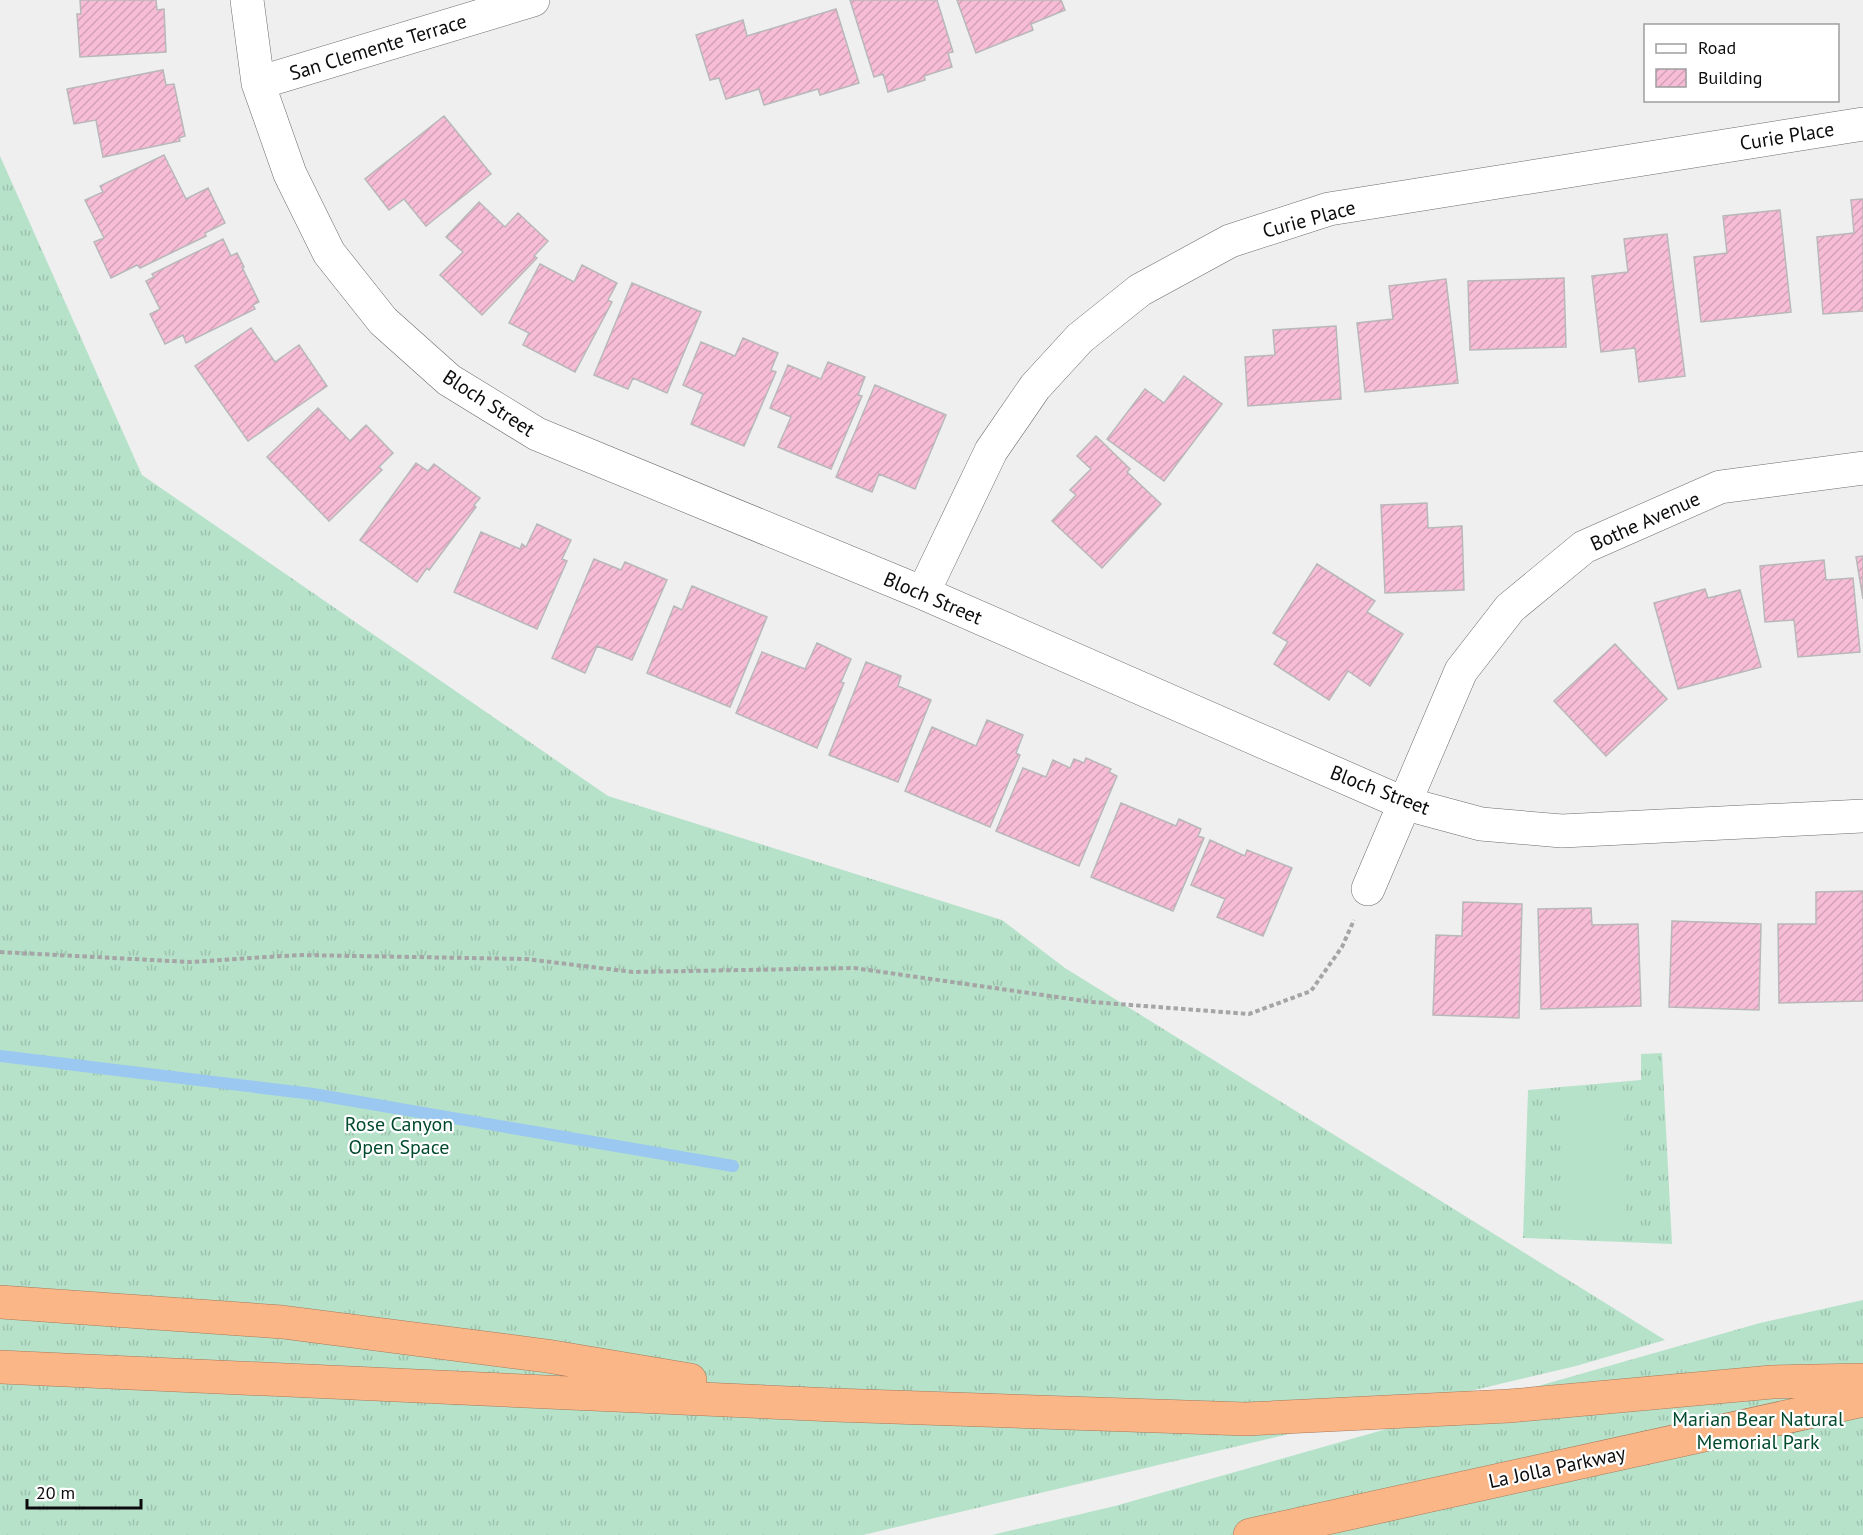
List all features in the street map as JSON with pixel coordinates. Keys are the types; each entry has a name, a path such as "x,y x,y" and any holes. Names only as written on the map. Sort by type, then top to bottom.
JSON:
{"highway":[{"path":"0,1302 282,1322 547,1356 834,1405"},
{"path":"0,1366 834,1405 1246,1419 1509,1406 1772,1382 1863,1380"},
{"name":"La Jolla Parkway","path":"1250,1535 1863,1400"}],"street":[{"name":"Bloch Street","path":"247,0 258,83 290,174 329,253 383,321 449,380 537,434 923,593 1403,803 1481,824 1562,831 1863,816"},
{"name":"San Clemente Terrace","path":"258,83 533,0"},
{"name":"Curie Place","path":"923,593 992,451 1035,387 1080,338 1140,290 1230,241 1329,209 1863,124"},
{"name":"Bothe Avenue","path":"1368,889 1461,671 1510,608 1584,547 1720,487 1863,468"}],"path":[{"path":"0,952 190,962 299,955 526,959 633,972 854,968 1092,1002 1249,1014 1311,991 1342,947 1368,889"}],"green space":[{"name":"Rose Canyon Open Space","path":"0,156 142,475 608,796 1002,920 1065,968 1665,1340 1576,1366 863,1535 0,1535"},
{"path":"1662,1053 1672,1244 1523,1238 1528,1090 1641,1080 1641,1054"},
{"path":"1624,1094 1625,1230 1562,1231 1560,1095"},
{"name":"Marian Bear Natural Memorial Park","path":"1863,1300 1863,1535 992,1535 1115,1506 1760,1323"}],"building":[{"path":"80,0 156,0 157,10 164,9 166,52 80,57 77,14 81,14"},
{"path":"850,0 937,0 953,52 948,53 952,67 924,76 925,80 888,92 883,74 874,77"},
{"path":"957,0 1061,0 1065,10 1031,24 1033,30 976,53"},
{"path":"836,9 859,83 820,95 818,89 764,105 759,89 726,99 719,78 710,80 696,35 743,20 747,36"},
{"path":"163,70 166,85 174,84 185,136 179,138 180,141 103,157 96,120 74,124 67,89"},
{"path":"444,116 491,174 426,226 404,199 389,210 365,179"},
{"path":"164,155 186,199 208,188 225,223 205,233 206,236 140,268 137,265 111,278 94,242 104,238 85,200 103,192 100,186"},
{"path":"1863,199 1863,311 1823,314 1817,237 1854,233 1851,200"},
{"path":"479,202 505,227 518,213 548,241 534,256 537,258 482,315 440,275 463,252 446,237"},
{"path":"1780,210 1791,312 1701,322 1694,257 1727,253 1723,216"},
{"path":"1667,234 1685,376 1639,382 1635,348 1601,352 1592,276 1628,272 1624,239"},
{"path":"223,239 231,256 237,253 259,302 253,305 255,309 186,343 183,335 165,344 150,314 160,309 146,281 154,277 152,274"},
{"path":"540,264 574,282 582,265 617,283 608,300 612,302 575,372 523,345 529,333 509,323"},
{"path":"1564,278 1566,347 1470,350 1468,281"},
{"path":"1446,279 1458,383 1365,392 1357,323 1393,319 1389,286"},
{"path":"632,283 701,312 667,393 633,378 628,389 594,375"},
{"path":"1336,326 1341,399 1248,406 1245,357 1275,355 1273,330"},
{"path":"251,328 275,362 299,345 327,386 248,441 195,366"},
{"path":"743,338 778,353 771,370 776,372 744,446 691,424 703,394 683,385 701,342 735,356"},
{"path":"828,362 865,377 858,395 862,396 831,469 778,447 791,417 770,408 788,365 821,379"},
{"path":"1184,376 1222,404 1164,481 1107,439 1145,389 1164,403"},
{"path":"875,385 946,415 915,489 879,474 872,492 836,477"},
{"path":"318,408 350,441 366,425 393,453 379,467 382,470 329,521 267,457"},
{"path":"1096,436 1130,469 1127,472 1161,504 1102,568 1052,521 1076,495 1070,490 1091,469 1077,456"},
{"path":"416,463 428,471 434,464 480,498 474,505 476,507 429,570 427,568 417,582 360,540"},
{"path":"1427,503 1428,528 1462,526 1464,590 1385,593 1381,505"},
{"path":"537,524 571,540 562,559 567,561 537,629 454,592 481,532 520,549 522,544 526,547"},
{"path":"1863,556 1863,599 1856,557"},
{"path":"594,559 621,570 625,562 667,580 632,660 597,646 585,673 552,658"},
{"path":"1824,560 1826,580 1853,578 1860,652 1798,657 1794,620 1765,622 1760,566"},
{"path":"1317,564 1375,601 1367,612 1403,634 1370,686 1348,671 1329,700 1274,664 1288,642 1273,633"},
{"path":"692,586 767,617 730,707 647,673 674,606 682,610"},
{"path":"1705,589 1708,598 1740,590 1761,667 1678,689 1654,603"},
{"path":"817,643 851,659 841,682 844,683 817,748 736,713 762,652 805,669"},
{"path":"1615,644 1667,699 1606,756 1554,701"},
{"path":"866,662 901,676 898,686 931,700 898,782 829,755"},
{"path":"987,720 1023,735 1016,753 1020,755 990,827 905,791 932,727 976,746"},
{"path":"1086,758 1111,769 1109,772 1117,776 1079,866 996,831 1023,768 1046,777 1053,760 1070,768 1074,759 1084,763"},
{"path":"1121,803 1176,826 1179,819 1201,829 1198,836 1204,838 1173,911 1091,877"},
{"path":"1210,840 1245,856 1247,850 1292,868 1263,936 1217,917 1225,899 1191,885"},
{"path":"1863,891 1863,1001 1779,1003 1778,924 1816,924 1816,892"},
{"path":"1463,902 1522,904 1519,1018 1433,1015 1436,935 1462,936"},
{"path":"1591,908 1592,925 1638,924 1641,1006 1541,1009 1538,909"},
{"path":"1672,921 1761,924 1759,1010 1669,1007"}],"waterway":[{"path":"0,1056 313,1094 733,1166"}]}
